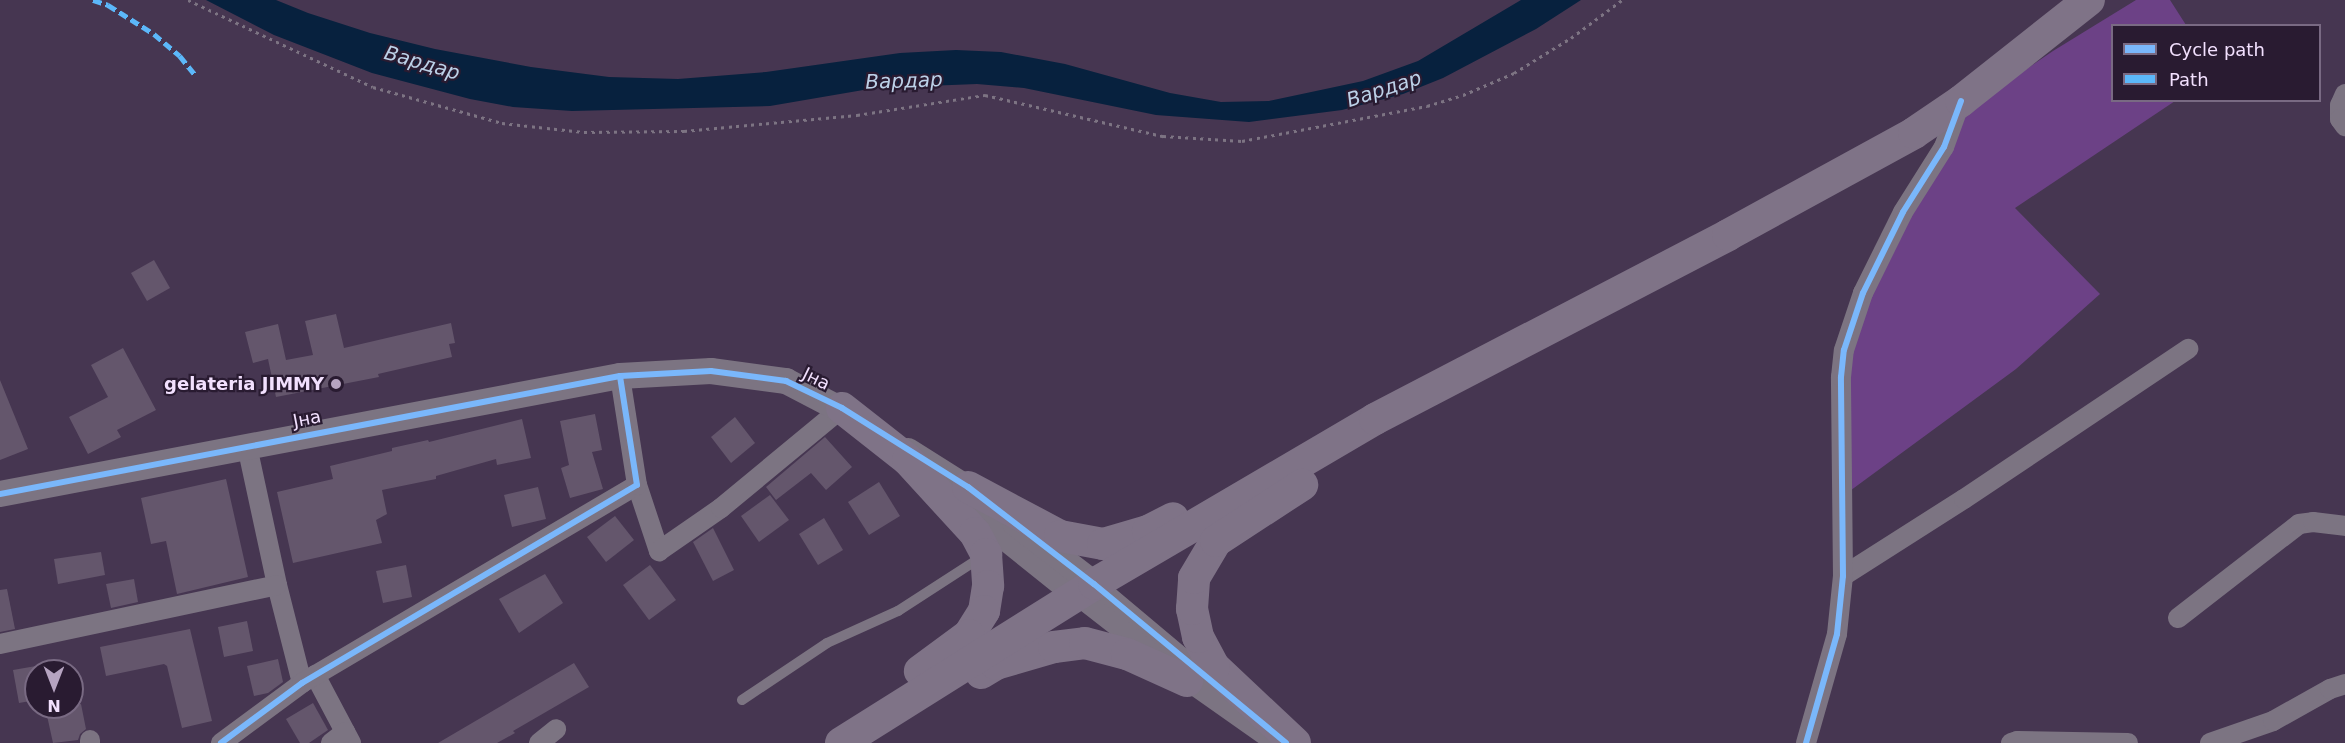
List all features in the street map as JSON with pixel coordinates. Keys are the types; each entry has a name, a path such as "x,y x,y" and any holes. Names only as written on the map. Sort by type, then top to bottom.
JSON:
{"main road":[{"path":"841,743 1085,590 1375,419 1728,235 1914,132 1961,100 2089,0"},
{"path":"1295,743 1214,667 1198,637 1192,609 1194,578 1216,541 1525,340"},
{"path":"818,743 969,634 984,611 988,586 986,554 975,532 908,460 842,408"},
{"path":"968,487 1060,536 1103,544 1148,531 1303,449 1375,419"},
{"path":"860,743 996,664 1054,647 1085,643 1127,654 1187,681"}],"street":[{"path":"2345,93 2340,105 2340,119 2345,126"},
{"path":"1806,743 1837,634 1843,576 1841,377 1844,350 1863,293 1903,212 1944,147 1961,100"},
{"path":"1843,576 1965,499 2188,349"},
{"name":"Јна","path":"0,494 620,376 711,370 786,381 842,408 913,454"},
{"name":"Јна","path":"620,376 637,485 659,551 721,508 842,408"},
{"path":"247,446 277,585 309,679 342,739"},
{"path":"913,454 968,487 1187,681 1276,743"},
{"path":"913,454 961,502 1085,590 1286,743"},
{"path":"221,743 309,679 637,485"},
{"path":"2178,618 2299,524 2313,522 2345,526"},
{"path":"0,644 277,585"},
{"path":"2210,743 2273,721 2331,689 2345,684"},
{"path":"539,743 556,729"},
{"path":"2011,743 2029,741 2128,743"}],"lane":[{"path":"742,700 827,643 898,611 986,554"}],"path":[{"path":"188,0 373,87 502,123 584,132 684,131 857,115 985,95 1163,136 1242,141 1427,106 1463,95 1514,73 1571,38 1622,0"}],"shaded area":[{"path":"2136,0 2170,0 2185,24 2111,24 2111,102 2174,102 2015,208 2100,294 2016,369 1843,496 1844,350 1944,147 1974,105 2053,51"}],"water":[{"name":"Вардар","path":"206,0 276,0 370,33 435,49 531,67 609,77 678,79 766,72 900,53 956,50 1001,52 1065,64 1170,93 1221,102 1269,101 1363,81 1418,61 1521,0 1581,0 1536,29 1443,78 1403,94 1342,110 1249,122 1156,115 1024,88 977,84 875,88 770,106 572,111 513,107 470,99 372,73 274,35"}],"building":[{"path":"154,260 170,288 147,301 131,273"},
{"path":"336,314 344,348 451,323 455,343 449,344 452,357 378,374 379,377 276,397 268,359 253,363 245,332 278,324 286,360 313,355 305,321"},
{"path":"123,348 156,410 117,430 121,437 88,454 69,417 108,397 91,365"},
{"path":"0,380 28,449 0,460"},
{"path":"595,414 602,450 592,452 603,489 570,498 561,468 569,465 560,421"},
{"path":"735,417 755,443 731,463 711,437"},
{"path":"522,419 531,458 497,465 496,459 436,476 436,479 382,490 387,514 376,520 382,543 293,563 277,492 333,479 330,466 392,451 392,448 428,440 429,442"},
{"path":"825,437 852,467 826,490 811,473 776,500 766,487"},
{"path":"226,479 248,577 177,594 166,541 151,544 141,498"},
{"path":"879,482 900,516 869,535 848,502"},
{"path":"538,487 546,519 512,527 504,495"},
{"path":"770,495 789,520 759,542 741,516"},
{"path":"615,516 634,540 606,562 587,537"},
{"path":"824,518 843,550 818,565 799,534"},
{"path":"713,528 734,570 713,581 693,542"},
{"path":"101,552 105,575 58,584 54,559"},
{"path":"406,565 412,597 383,603 376,571"},
{"path":"650,565 676,600 649,620 623,585"},
{"path":"545,574 563,603 519,633 499,599"},
{"path":"134,579 138,602 111,608 106,584"},
{"path":"7,589 15,629 0,632 0,590"},
{"path":"247,621 253,651 224,657 218,627"},
{"path":"190,629 212,721 182,728 167,666 164,664 106,676 100,647"},
{"path":"278,659 283,682 268,693 254,696 247,666"},
{"path":"574,663 589,687 513,731 515,733 497,743 438,743"},
{"path":"24,668 24,702 19,703 13,670"},
{"path":"313,703 328,730 309,743 300,743 286,719"},
{"path":"48,719 84,719 86,729 80,734 78,740 53,743"}],"marked path":[{"path":"93,0 108,5 154,34 180,56 196,76"}],"cycle path":[{"path":"1806,743 1837,634 1843,576 1841,377 1844,350 1863,293 1903,212 1944,147 1961,101"},
{"path":"0,494 620,376 711,371 786,381 842,408 968,487 1094,584 1286,743"},
{"path":"221,743 302,683 637,485 620,376"}],"place":[{"name":"gelateria JIMMY","path":"336,384"}]}
